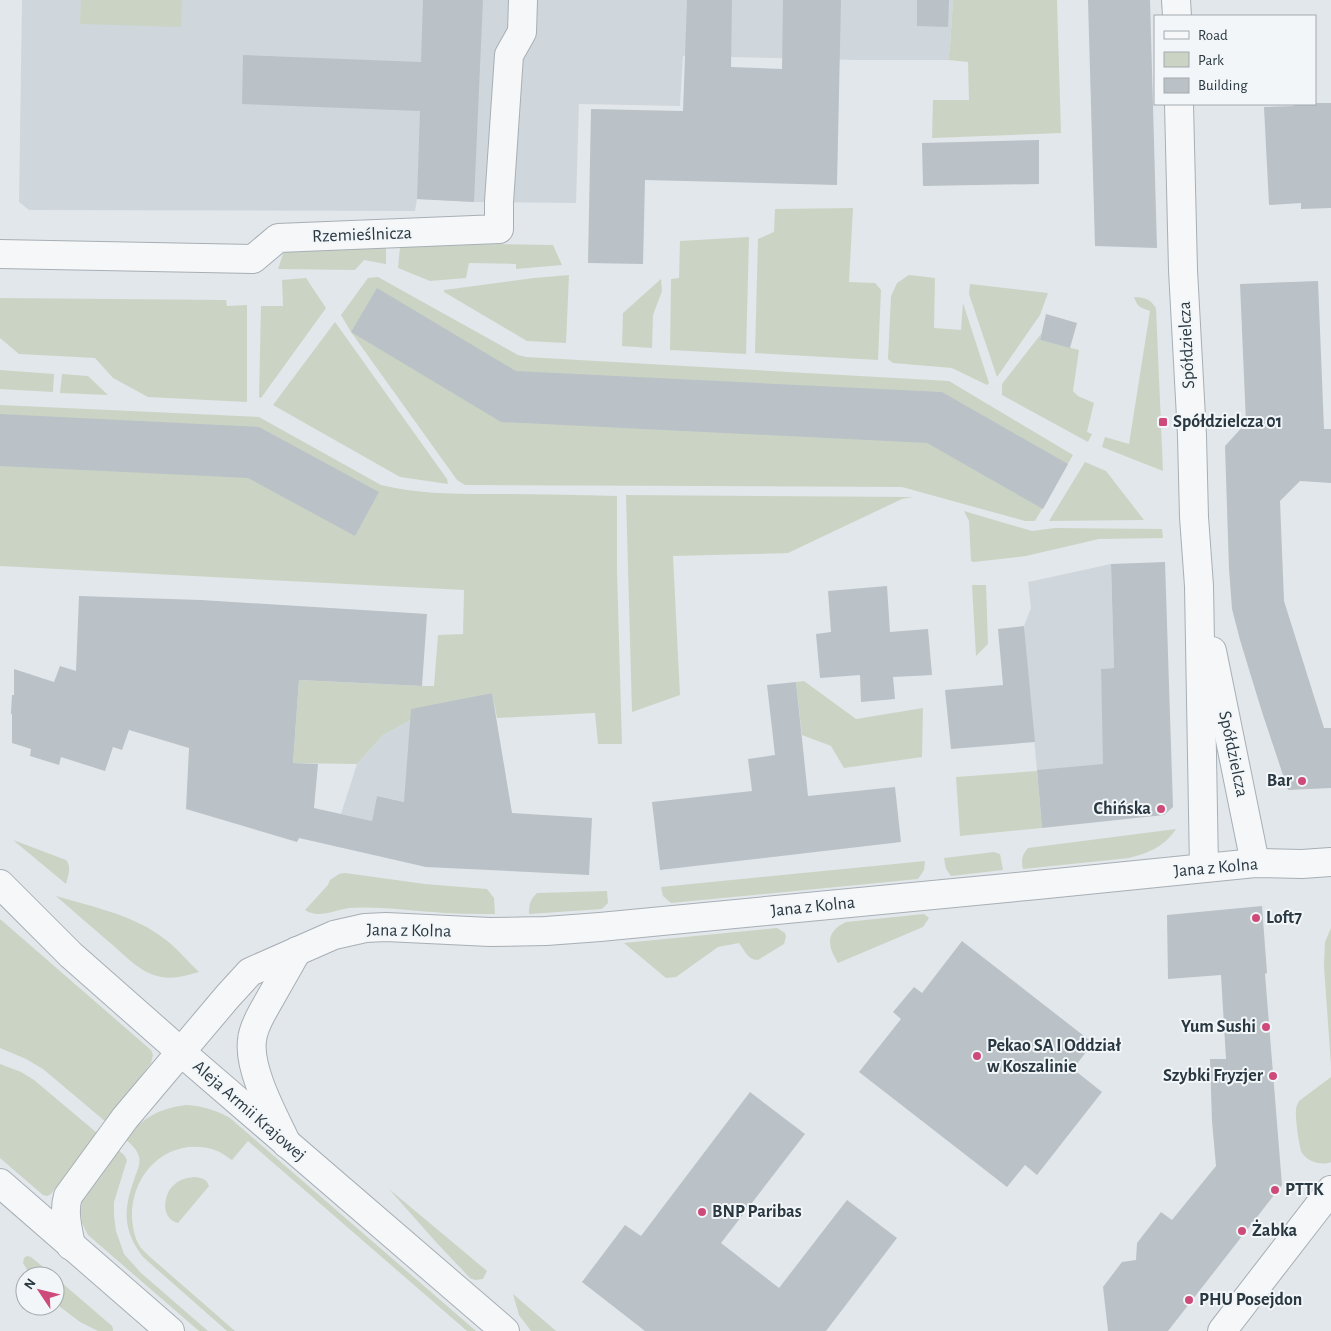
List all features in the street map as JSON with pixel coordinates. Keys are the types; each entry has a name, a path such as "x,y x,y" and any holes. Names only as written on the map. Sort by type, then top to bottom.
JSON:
{"street":[{"name":"Rzemieślnicza","path":"0,254 253,259 278,238 499,229 499,202 509,55 522,32 524,0"},
{"path":"1176,0 1177,15"},
{"name":"Spółdzielcza","path":"1179,105 1183,270 1198,586 1204,868"},
{"name":"Spółdzielcza","path":"1198,586 1255,863"},
{"name":"Jana z Kolna","path":"71,1246 66,1215 68,1196 125,1118 250,972 334,935 365,928 386,927 490,932 546,931 1255,863 1302,864 1331,862"},
{"name":"Aleja Armii Krajowej","path":"0,884 71,955 505,1331"},
{"path":"287,1144 268,1104 255,1071 251,1054 252,1039 258,1021 297,951"},
{"path":"0,1183 170,1331"},
{"path":"1222,1331 1331,1190"}],"shaded area":[{"path":"22,0 953,0 948,60 683,56 680,106 579,104 576,203 474,202 417,199 415,211 29,210 19,202"},
{"path":"1111,564 1114,668 1101,669 1103,734 1141,761 1037,771 1024,626 1031,608 1028,582"},
{"path":"420,715 410,803 377,796 372,821 341,814 357,764 383,735"}],"green space":[{"path":"81,0 182,0 181,27 80,24"},
{"path":"953,0 1057,0 1061,133 932,138 933,100 969,100 968,62 948,60"},
{"path":"853,208 849,282 875,283 881,290 878,360 755,353 758,239 774,232 775,209"},
{"path":"749,237 746,354 670,350 671,279 679,278 680,241"},
{"path":"498,244 553,245 562,265 516,269 516,264 469,263 466,278 430,281 398,268 400,247"},
{"path":"386,245 386,264 364,260 355,270 278,269 285,248"},
{"path":"569,275 566,343 527,341 444,292 444,290"},
{"path":"909,275 935,278 934,328 961,330 963,303 989,383 987,385 952,368 893,363 888,359 891,296 897,283"},
{"path":"378,277 518,355 526,357 949,381 1073,455 1035,521 1025,521 902,487 465,485 457,480 351,332 341,315 368,278"},
{"path":"306,278 326,308 261,398 259,397 261,306 283,306 282,280"},
{"path":"661,279 662,291 653,315 652,348 622,346 623,313"},
{"path":"970,284 1048,293 1040,315 997,377 969,294"},
{"path":"1134,297 1147,299 1156,308 1163,471 1102,447 1105,437 1129,444 1150,311 1140,307"},
{"path":"0,298 226,300 227,306 247,305 247,402 148,397 113,378 95,358 19,354 0,338"},
{"path":"335,322 447,479 448,484 400,477 273,405"},
{"path":"1041,334 1040,340 1079,350 1073,391 1078,396 1094,403 1087,432 1092,434 1088,442 1002,395 1002,384"},
{"path":"0,370 54,374 53,392 0,389"},
{"path":"62,374 88,376 108,395 60,393"},
{"path":"0,405 259,417 381,485 412,491 444,493 617,496 617,572 622,744 598,744 595,713 497,718 492,693 469,698 420,715 383,735 357,764 293,763 299,680 434,686 438,635 463,634 464,590 0,566"},
{"path":"1085,462 1106,471 1144,520 1049,521"},
{"path":"626,495 913,497 902,499 788,553 673,556 680,695 632,712"},
{"path":"964,511 1032,531 1055,528 1162,529 1163,538 1099,539 1026,556 974,562 971,561 969,521"},
{"path":"972,585 986,585 988,644 976,656"},
{"path":"804,681 856,719 923,708 922,757 844,768 831,746 802,735 796,682"},
{"path":"1037,771 1042,828 960,836 956,777"},
{"path":"1176,829 1161,845 1143,854 1129,858 1023,869 1022,858 1028,848"},
{"path":"13,840 66,860 69,869 66,884"},
{"path":"994,852 1000,854 1003,870 951,876 946,869 944,858"},
{"path":"925,861 924,870 918,879 671,903 663,896 661,887"},
{"path":"345,873 425,884 487,889 494,898 495,914 449,913 391,908 349,908 321,914 310,913 305,910 328,885 330,880 339,874"},
{"path":"607,891 608,903 602,909 529,914 530,902 537,893"},
{"path":"56,896 113,913 141,924 154,931 170,944 199,972 173,978 150,974 132,962"},
{"path":"924,914 929,918 923,927 838,963 830,946 831,935 834,930 846,922"},
{"path":"0,919 151,1050 153,1055 151,1063 106,1122 43,1069 26,1059 0,1048"},
{"path":"777,928 785,933 784,944 758,960 749,957 739,943 718,947 676,977 666,978 624,943"},
{"path":"1331,928 1331,1066 1324,966 1325,942"},
{"path":"0,1064 21,1072 34,1080 97,1133 51,1194 47,1196 43,1195 0,1158"},
{"path":"1331,1077 1331,1162 1319,1163 1311,1161 1302,1153 1296,1108 1299,1101"},
{"path":"186,1105 209,1109 230,1118 476,1331 467,1331 248,1141 232,1160 215,1150 195,1147 180,1149 166,1154 144,1174 137,1188 133,1203 133,1227 141,1248 235,1331 227,1331 143,1257 128,1229 128,1201 139,1166 139,1160 135,1149 125,1139 138,1125 152,1115 177,1106"},
{"path":"117,1149 127,1160 114,1202 116,1231 124,1254 141,1273 208,1331 199,1331 88,1235 82,1223 82,1199"},
{"path":"194,1177 207,1181 209,1186 178,1223 172,1221 168,1216 165,1205 168,1193 179,1181"},
{"path":"389,1189 487,1271 483,1279 475,1280 470,1278"},
{"path":"27,1256 31,1257 42,1266 25,1266 23,1263 24,1258"},
{"path":"65,1286 112,1326 113,1331 98,1331 80,1322 65,1311"},
{"path":"513,1294 556,1331 531,1331 519,1315"}],"building":[{"path":"423,0 483,0 474,202 417,199 420,111 242,104 243,55 421,62"},
{"path":"687,0 732,0 731,67 782,69 783,0 841,0 837,185 645,180 643,264 588,263 591,109 683,111"},
{"path":"917,0 949,0 948,27 917,26"},
{"path":"1088,0 1150,0 1157,248 1095,246"},
{"path":"1331,103 1331,208 1301,209 1301,203 1269,205 1264,107"},
{"path":"1039,140 1039,184 923,186 922,143"},
{"path":"1318,281 1324,429 1331,429 1331,483 1300,481 1280,501 1284,601 1324,728 1331,728 1331,788 1288,790 1262,712 1232,609 1225,446 1246,423 1240,284"},
{"path":"377,288 516,371 942,392 1068,464 1043,509 927,443 501,422 351,332"},
{"path":"1046,314 1077,323 1070,348 1040,340"},
{"path":"0,414 259,427 379,492 355,536 248,478 0,466"},
{"path":"1165,562 1173,807 1164,815 1042,828 1037,770 1103,764 1101,669 1114,668 1111,564"},
{"path":"887,586 890,632 928,629 932,675 893,677 895,699 861,702 860,675 820,678 816,634 831,632 828,591"},
{"path":"79,596 201,600 427,614 422,686 299,680 293,763 318,764 314,808 372,821 377,796 404,802 411,709 492,693 512,813 592,818 589,875 426,867 299,838 297,842 186,809 189,748 129,730 122,750 113,747 105,771 61,757 59,765 30,756 31,749 12,743 11,713 12,695 14,695 14,669 54,682 60,666 76,671"},
{"path":"1024,626 1035,742 951,749 945,690 1003,685 998,629"},
{"path":"796,682 808,796 895,787 901,842 660,870 652,802 752,791 748,759 775,755 767,685"},
{"path":"1262,906 1267,973 1265,974 1282,1185 1168,1331 1108,1331 1103,1287 1122,1262 1136,1260 1137,1243 1161,1212 1172,1220 1216,1166 1210,1059 1226,1059 1221,975 1168,979 1167,915"},
{"name":"Pekao SA I Oddział w Koszalinie","path":"962,941 1093,1043 1073,1069 1102,1092 1037,1175 1025,1165 1007,1187 859,1072 901,1019 893,1012 914,987 922,993"},
{"name":"BNP Paribas","path":"750,1092 805,1134 721,1243 779,1288 847,1200 897,1238 826,1331 645,1331 582,1282 625,1225 641,1236"}],"place":[{"name":"Spółdzielcza 01","path":"1163,422"},
{"name":"Bar","path":"1302,781"},
{"name":"Chińska","path":"1161,809"},
{"name":"Loft7","path":"1256,918"},
{"name":"Yum Sushi","path":"1266,1027"},
{"name":"Pekao SA I Oddział w Koszalinie","path":"977,1056"},
{"name":"Szybki Fryzjer","path":"1273,1076"},
{"name":"PTTK","path":"1275,1190"},
{"name":"BNP Paribas","path":"702,1212"},
{"name":"Żabka","path":"1242,1231"},
{"name":"PHU Posejdon","path":"1189,1300"}]}
